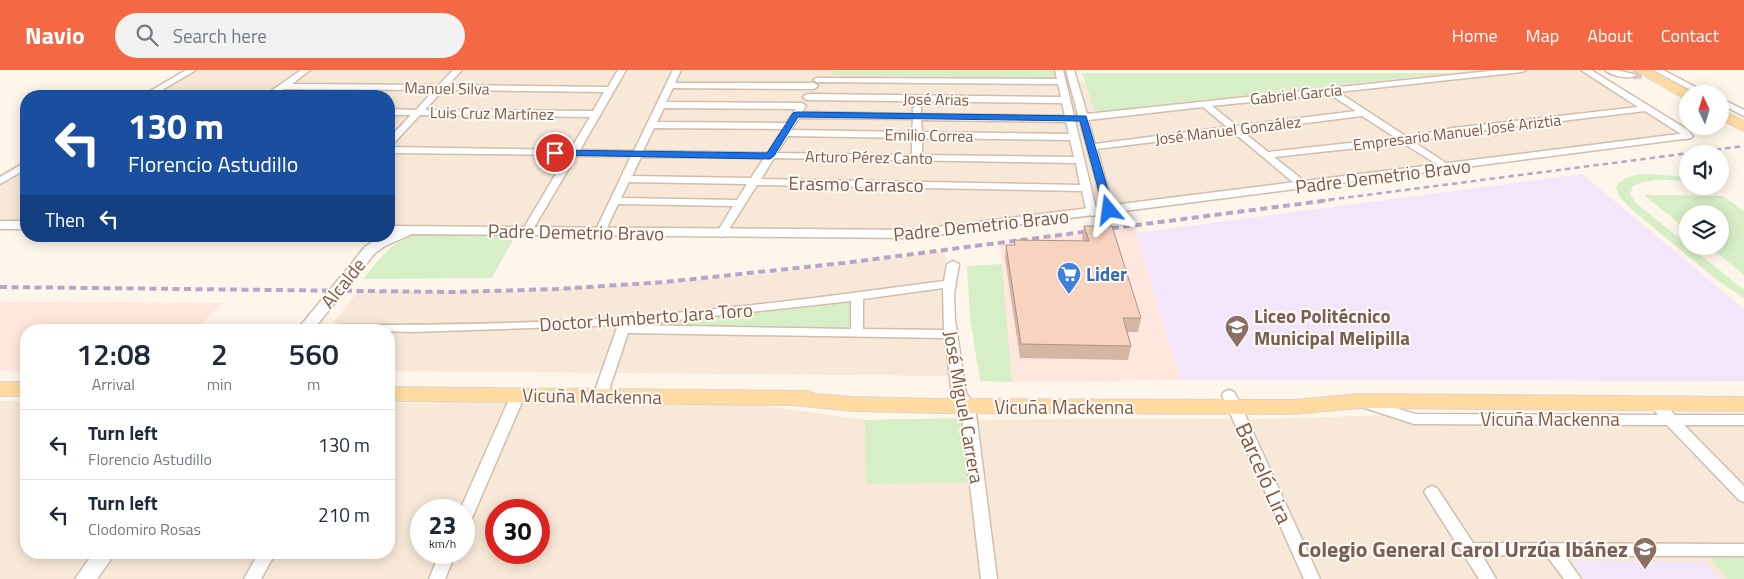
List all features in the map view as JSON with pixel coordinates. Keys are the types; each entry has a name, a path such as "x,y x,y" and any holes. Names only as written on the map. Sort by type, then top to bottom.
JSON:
{"main road":[{"path":"1637,72 1679,92"},
{"path":"1729,119 1744,127"},
{"path":"0,389 20,389"},
{"name":"Vicuña Mackenna","path":"395,394 796,399 853,404 963,400 1232,401 1294,407 1359,401 1744,404"}],"street":[{"path":"157,90 192,70"},
{"path":"277,90 306,70"},
{"path":"395,137 458,70"},
{"path":"527,231 622,70"},
{"path":"600,232 677,70"},
{"path":"722,234 824,70"},
{"path":"1058,70 1092,213"},
{"path":"1070,70 1109,210"},
{"name":"Gabriel García","path":"796,115 1070,119 1522,70"},
{"path":"1585,70 1648,108 1685,132 1687,136"},
{"path":"1609,70 1622,74 1637,72"},
{"path":"1657,72 1685,85"},
{"path":"670,85 917,81 1062,82"},
{"path":"917,81 917,158"},
{"name":"Manuel Silva","path":"283,86 611,90"},
{"path":"1329,90 1446,167"},
{"name":"José Arias","path":"661,105 917,99 1066,100"},
{"path":"1204,104 1304,186"},
{"path":"1729,105 1744,112"},
{"name":"Empresario Manuel José Ariztia","path":"1266,155 1648,108"},
{"name":"Luis Cruz Martínez","path":"395,112 596,114"},
{"name":"José Manuel González","path":"1091,147 1364,113"},
{"name":"Emilio Correa","path":"651,126 1074,138"},
{"name":"Padre Demetrio Bravo","path":"395,230 905,234 1092,213 1687,136"},
{"name":"Arturo Pérez Canto","path":"395,150 1080,160"},
{"path":"0,181 20,169"},
{"name":"Erasmo Carrasco","path":"626,179 1086,188"},
{"path":"615,201 740,203"},
{"path":"0,225 20,225"},
{"name":"Alcalde","path":"395,237 412,231"},
{"name":"Alcalde","path":"300,324 366,242"},
{"name":"Alcalde","path":"310,324 370,250 383,242"},
{"name":"José Miguel Carrera","path":"952,264 948,306 951,334 963,400 989,579"},
{"name":"Doctor Humberto Jara Toro","path":"395,329 625,325 950,284"},
{"path":"857,296 857,333"},
{"path":"600,396 625,325 857,333 951,334"},
{"path":"472,499 518,395"},
{"name":"Barceló Lira","path":"1232,401 1312,579"},
{"name":"Vicuña Mackenna","path":"1359,401 1414,419 1744,420"},
{"path":"1656,403 1743,494"},
{"path":"1432,492 1488,579"},
{"path":"1469,549 1744,550"},
{"path":"1552,550 1573,579"},
{"path":"85,579 101,559"},
{"path":"252,579 264,559"},
{"path":"437,579 443,564"}],"shaded area":[{"path":"184,70 1055,70 1058,80 1084,81 1095,112 1476,70 1589,70 1679,124 1679,134 1009,227 921,236 395,228 395,90 148,90"},
{"path":"20,162 20,223 0,222 0,174"},
{"path":"1582,174 1744,309 1744,381 1180,380 1136,233"},
{"path":"1135,227 1180,380 1012,382 1000,245"},
{"path":"945,251 944,306 954,376 395,371 395,324 333,324 358,291 508,291 631,285 769,274"},
{"path":"0,302 223,303 201,324 20,324 20,372 0,371"},
{"path":"0,401 20,401 20,559 395,559 395,403 759,405 865,420 1261,419 1459,413 1744,415 1744,579 0,579"},
{"name":"Colegio General Carol Urzúa Ibáñez","path":"1572,561 1705,562 1720,579 1585,579"}],"green space":[{"path":"834,70 1055,70 1057,78 830,75"},
{"path":"1082,73 1450,73 1095,112"},
{"path":"1630,176 1679,176 1679,181 1660,180 1639,183 1633,186 1630,194 1636,203 1679,238 1679,249 1630,208 1619,196 1616,188 1622,180"},
{"path":"1644,195 1723,196 1744,211 1744,275 1719,255 1729,255 1729,205 1679,205 1679,223"},
{"path":"519,229 492,278 363,279 389,249 413,234 425,230"},
{"path":"1687,255 1701,255 1744,290 1744,298 1717,280"},
{"path":"1002,264 1012,382 980,381 970,318 967,266"},
{"path":"851,301 850,329 656,327 658,322"},
{"path":"966,418 975,482 866,484 865,420"},
{"path":"1710,558 1744,558 1744,579 1728,579"}],"building":[{"name":"Lider","path":"1084,226 1112,226 1141,318 1123,318 1131,346 1021,344 1006,245 1015,245 1014,240 1089,241"}],"tunnel":[{"path":"1633,75 1653,74"}],"railway":[{"path":"1320,201 1744,146"},
{"path":"0,287 455,292 557,289 665,282 844,263 1330,200"}],"place":[{"name":"Lider","path":"1069,295"},
{"name":"Liceo Politécnico Municipal Melipilla","path":"1237,348"},
{"name":"Colegio General Carol Urzúa Ibáñez","path":"1645,570"}],"route":[{"path":"555,153 770,156 796,115 1083,118 1109,210"}]}
